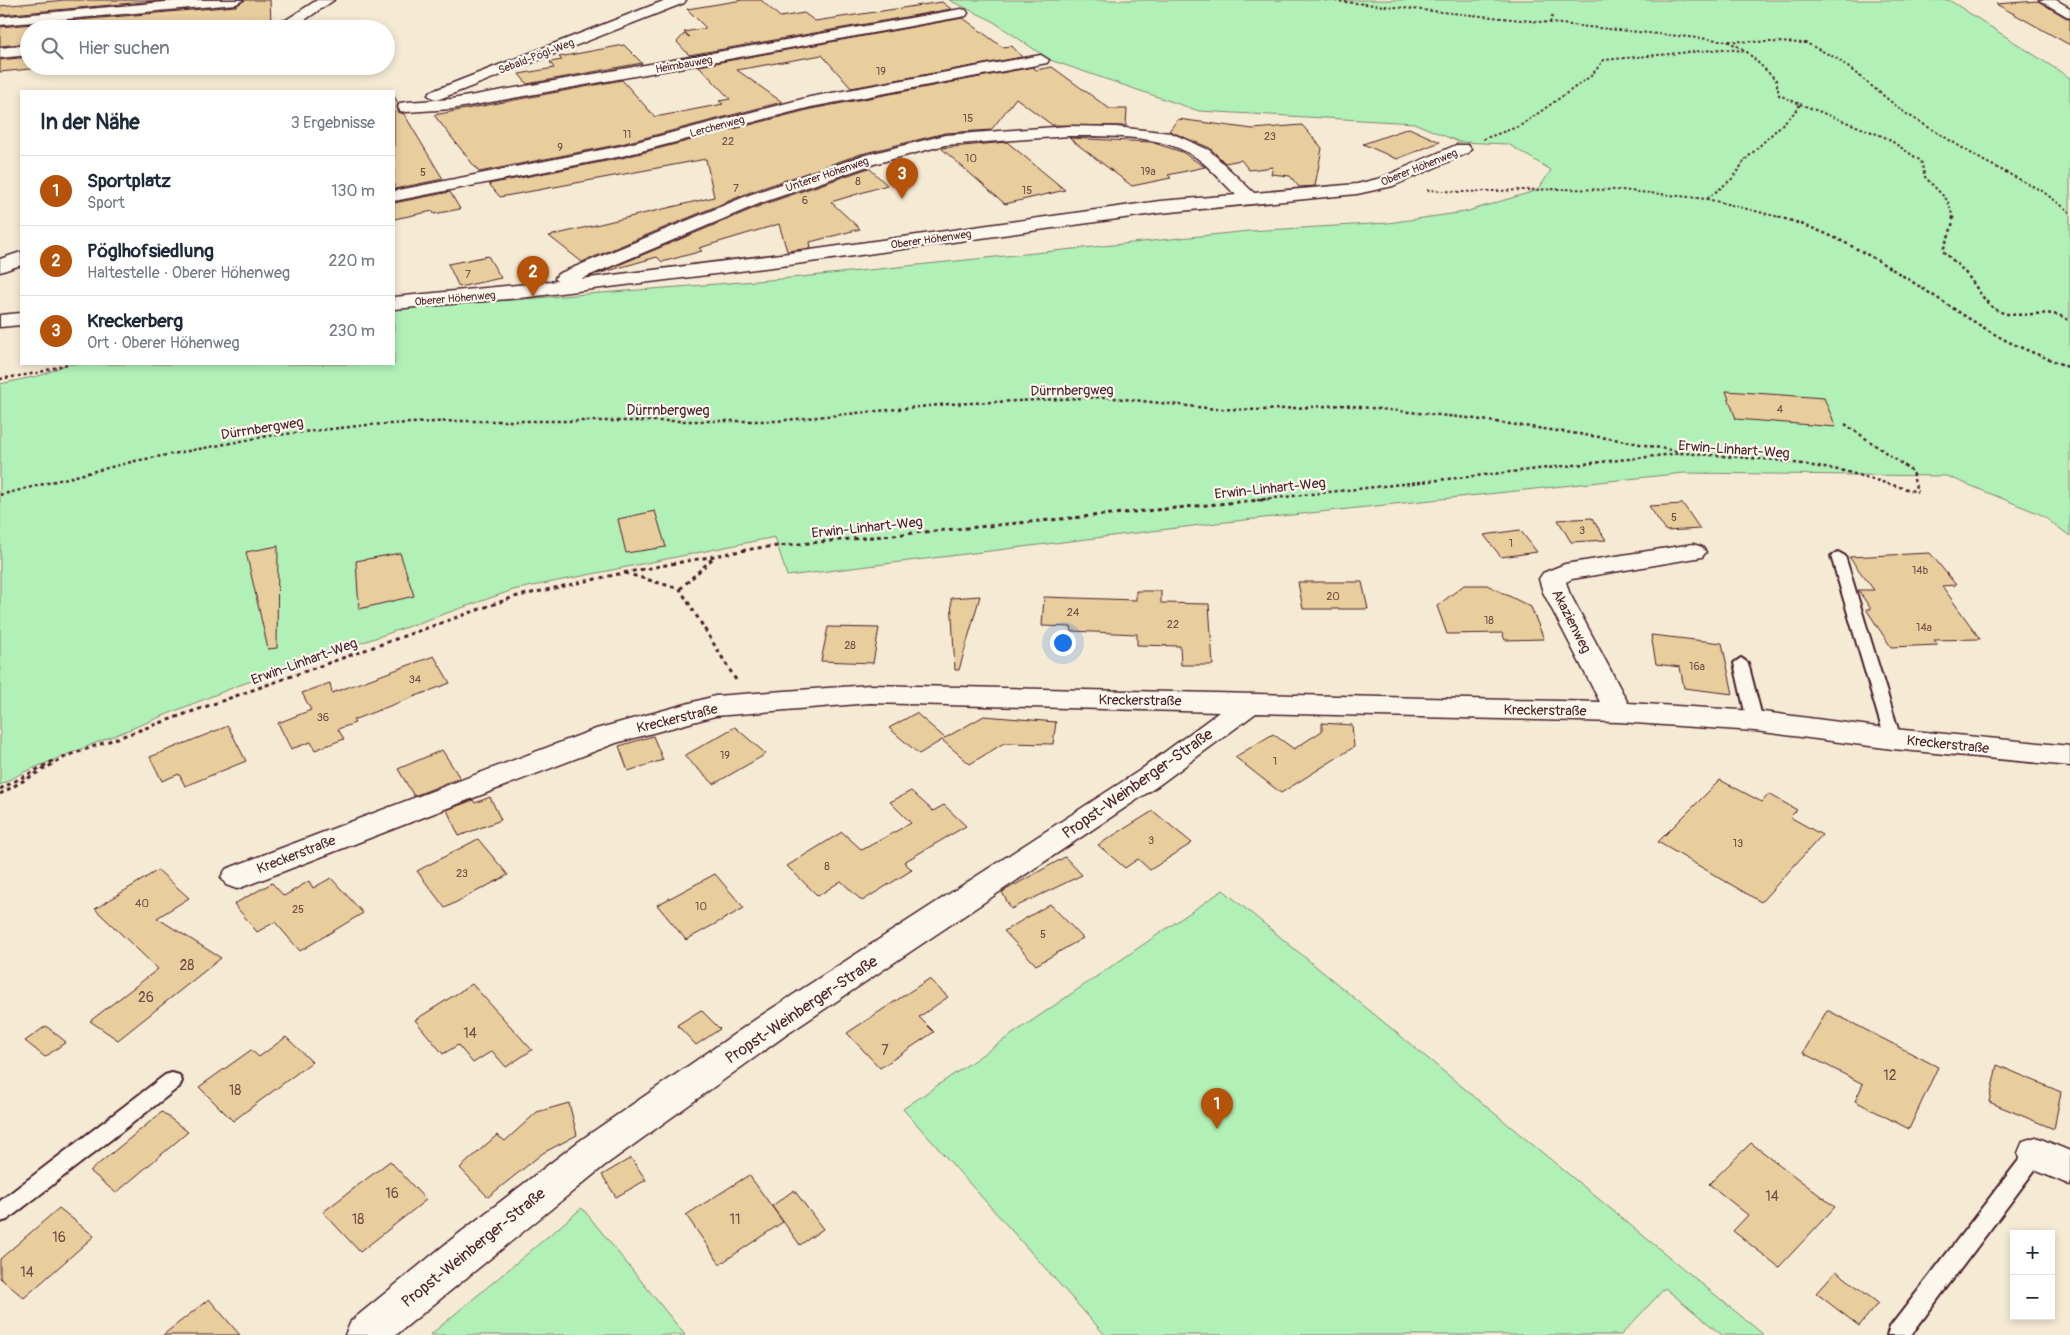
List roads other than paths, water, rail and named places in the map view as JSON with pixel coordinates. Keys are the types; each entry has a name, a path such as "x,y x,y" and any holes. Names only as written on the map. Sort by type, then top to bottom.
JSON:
{"street":[{"path":"0,21 236,0"},
{"path":"296,20 327,0"},
{"name":"Sebald-Pögl-Weg","path":"400,109 679,0"},
{"path":"2046,0 2070,14"},
{"name":"Heimbauweg","path":"400,109 452,104 961,13"},
{"path":"0,53 20,51"},
{"name":"Lerchenweg","path":"395,196 622,151 810,102 900,84 1041,60"},
{"name":"Unterer Höhenweg","path":"520,292 567,277 755,199 868,160 945,140 1069,131 1116,132 1165,137 1203,154 1229,176 1247,198"},
{"name":"Oberer Höhenweg","path":"395,303 520,292 789,259 1072,218 1247,198 1357,189 1387,182 1462,149"},
{"path":"0,266 20,258"},
{"path":"0,321 20,319"},
{"name":"Akazienweg","path":"1619,712 1556,592 1552,579 1565,572 1693,552"},
{"name":"Kreckerstraße","path":"237,877 606,736 715,706 870,694 1619,712 1755,721 1893,739 2070,756"},
{"name":"Propst-Weinberger-Straße","path":"365,1335 462,1255 591,1154 774,1025 1149,778 1251,702"},
{"path":"2036,1153 2070,1168"}],"lane":[{"path":"1838,556 1893,739"},
{"path":"1741,663 1755,721"},
{"path":"0,1213 172,1081"},
{"path":"1898,1335 2036,1153"}],"place":[{"name":"Kreckerberg","path":"902,199"},
{"name":"Pöglhofsiedlung","path":"533,297"},
{"name":"Sportplatz","path":"1217,1129"}]}
